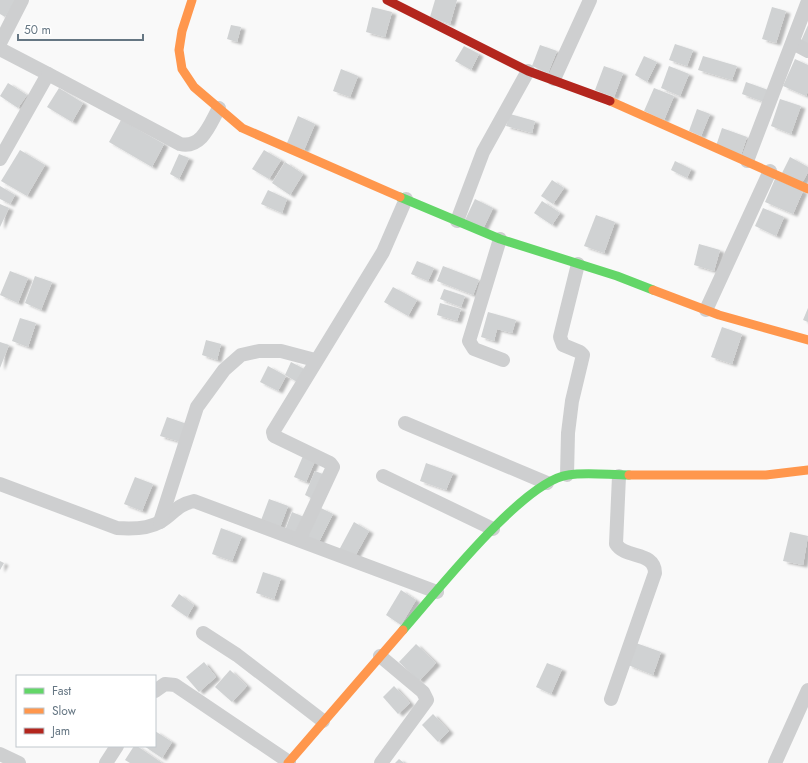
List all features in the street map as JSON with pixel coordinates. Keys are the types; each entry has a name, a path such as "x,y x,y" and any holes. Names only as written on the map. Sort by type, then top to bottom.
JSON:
{"street":[{"path":"192,0 182,31 179,57 182,69 194,86 242,128 322,164 500,239 616,276 706,310 776,332 808,340"},
{"path":"387,0 528,71 595,94 748,160 808,188"},
{"path":"554,80 590,0"},
{"path":"0,43 21,1"},
{"path":"748,160 808,1"},
{"path":"793,43 808,51"},
{"path":"0,49 180,144 188,146 194,144 204,134 219,108"},
{"path":"457,221 483,152 528,71"},
{"path":"0,159 48,74"},
{"path":"706,310 770,171"},
{"path":"299,540 333,467 330,463 274,436 273,432 315,360 383,252 406,199"},
{"path":"500,239 469,341 474,348 503,360"},
{"path":"567,475 568,433 572,401 583,355 580,352 563,345 560,337 578,264"},
{"path":"160,522 197,407 224,370 241,355 259,351 281,352 315,360"},
{"path":"405,422 547,483"},
{"path":"156,690 164,684 175,685 288,762 504,516 547,483 567,475 618,476 766,474 808,470"},
{"path":"384,476 493,529"},
{"path":"611,699 656,573 655,567 650,560 624,551 616,544 618,476"},
{"path":"0,484 118,528 133,529 160,522 178,507 194,501 436,592"},
{"path":"203,633 237,655 323,721"},
{"path":"380,656 423,692 427,700 381,763"},
{"path":"775,763 808,690"},
{"path":"106,763 115,747"},
{"path":"0,754 19,763"}],"building":[{"path":"0,0 15,0 5,17 0,14"},
{"path":"435,0 457,0 450,24 430,17"},
{"path":"372,7 392,12 385,37 366,32"},
{"path":"772,7 786,11 776,43 762,39"},
{"path":"231,25 241,27 237,42 227,39"},
{"path":"808,25 808,44 801,41"},
{"path":"675,44 693,50 687,66 669,60"},
{"path":"540,45 557,51 548,73 532,66"},
{"path":"464,46 479,54 471,70 455,61"},
{"path":"644,56 657,62 647,82 635,75"},
{"path":"703,56 737,66 732,80 698,70"},
{"path":"795,59 808,65 808,91 806,96 783,86"},
{"path":"604,66 623,73 614,97 595,90"},
{"path":"669,66 689,74 680,96 661,88"},
{"path":"341,69 358,76 350,97 333,91"},
{"path":"746,82 768,90 764,102 742,94"},
{"path":"8,83 27,95 18,108 0,96"},
{"path":"59,88 83,103 72,122 47,107"},
{"path":"654,88 674,96 664,120 644,111"},
{"path":"780,99 801,106 791,134 771,126"},
{"path":"697,109 710,114 701,136 689,131"},
{"path":"510,114 535,121 532,133 506,126"},
{"path":"298,116 315,124 304,150 287,143"},
{"path":"121,120 164,144 152,167 109,142"},
{"path":"722,128 747,137 741,155 716,146"},
{"path":"20,150 45,165 27,196 1,181"},
{"path":"264,150 281,160 269,179 252,169"},
{"path":"179,154 189,158 179,179 170,174"},
{"path":"790,157 808,167 808,172 802,183 782,173"},
{"path":"675,161 691,169 687,178 671,170"},
{"path":"285,162 303,174 290,195 272,183"},
{"path":"775,179 803,191 793,214 765,202"},
{"path":"552,180 564,188 553,204 541,196"},
{"path":"0,186 15,195 10,204 0,199"},
{"path":"268,190 287,199 282,213 261,204"},
{"path":"475,199 493,208 483,229 465,220"},
{"path":"542,201 560,213 552,225 534,213"},
{"path":"0,204 9,208 0,227"},
{"path":"763,208 784,217 776,236 755,226"},
{"path":"596,215 615,222 604,253 584,246"},
{"path":"699,244 720,250 714,271 694,265"},
{"path":"417,261 434,268 428,281 411,274"},
{"path":"443,266 479,280 473,295 437,281"},
{"path":"10,271 28,278 18,303 0,295"},
{"path":"35,276 52,282 41,310 25,303"},
{"path":"393,287 417,300 408,316 384,302"},
{"path":"444,289 465,296 461,307 440,299"},
{"path":"440,303 461,309 457,321 437,315"},
{"path":"808,308 808,322 803,320"},
{"path":"488,312 516,320 512,333 497,329 494,341 481,337"},
{"path":"20,318 36,323 28,347 12,341"},
{"path":"722,327 742,334 732,364 711,357"},
{"path":"206,340 221,344 217,360 202,355"},
{"path":"0,342 9,345 0,368"},
{"path":"291,362 306,370 299,383 285,375"},
{"path":"268,366 286,376 278,391 260,382"},
{"path":"167,417 187,424 181,442 160,436"},
{"path":"303,456 315,461 306,482 294,477"},
{"path":"426,463 453,473 446,490 420,481"},
{"path":"315,471 328,476 317,501 305,495"},
{"path":"135,477 153,484 142,511 124,504"},
{"path":"269,499 288,506 279,530 260,523"},
{"path":"321,508 333,514 318,544 306,538"},
{"path":"292,512 304,517 297,537 284,533"},
{"path":"354,522 369,531 354,558 339,550"},
{"path":"221,528 242,536 232,561 212,554"},
{"path":"790,532 808,536 803,565 783,561"},
{"path":"0,561 4,563 0,570"},
{"path":"263,572 281,578 274,599 256,593"},
{"path":"401,590 416,600 401,625 386,615"},
{"path":"179,594 194,605 187,617 171,606"},
{"path":"636,643 661,652 653,675 628,665"},
{"path":"416,644 436,663 419,681 399,662"},
{"path":"204,662 216,677 199,692 186,677"},
{"path":"547,663 562,669 551,694 536,687"},
{"path":"230,670 247,686 232,702 215,687"},
{"path":"394,686 410,703 398,714 383,697"},
{"path":"433,714 449,731 438,742 422,725"},
{"path":"156,732 172,742 162,758 146,747 156,747"},
{"path":"133,747 138,747 162,763 130,763 125,760"},
{"path":"399,759 404,763 395,763"}],"traffic: fast":[{"path":"400,197 500,239 617,276 653,290"},
{"path":"403,630 457,567 504,517 549,482 575,474 629,475"}],"traffic: slow":[{"path":"192,0 182,31 179,50 182,69 194,87 242,128 400,197"},
{"path":"610,101 808,189"},
{"path":"653,290 719,315 808,340"},
{"path":"629,475 766,475 808,470"},
{"path":"288,763 403,630"}],"traffic: jam":[{"path":"387,0 528,71 610,101"}]}
